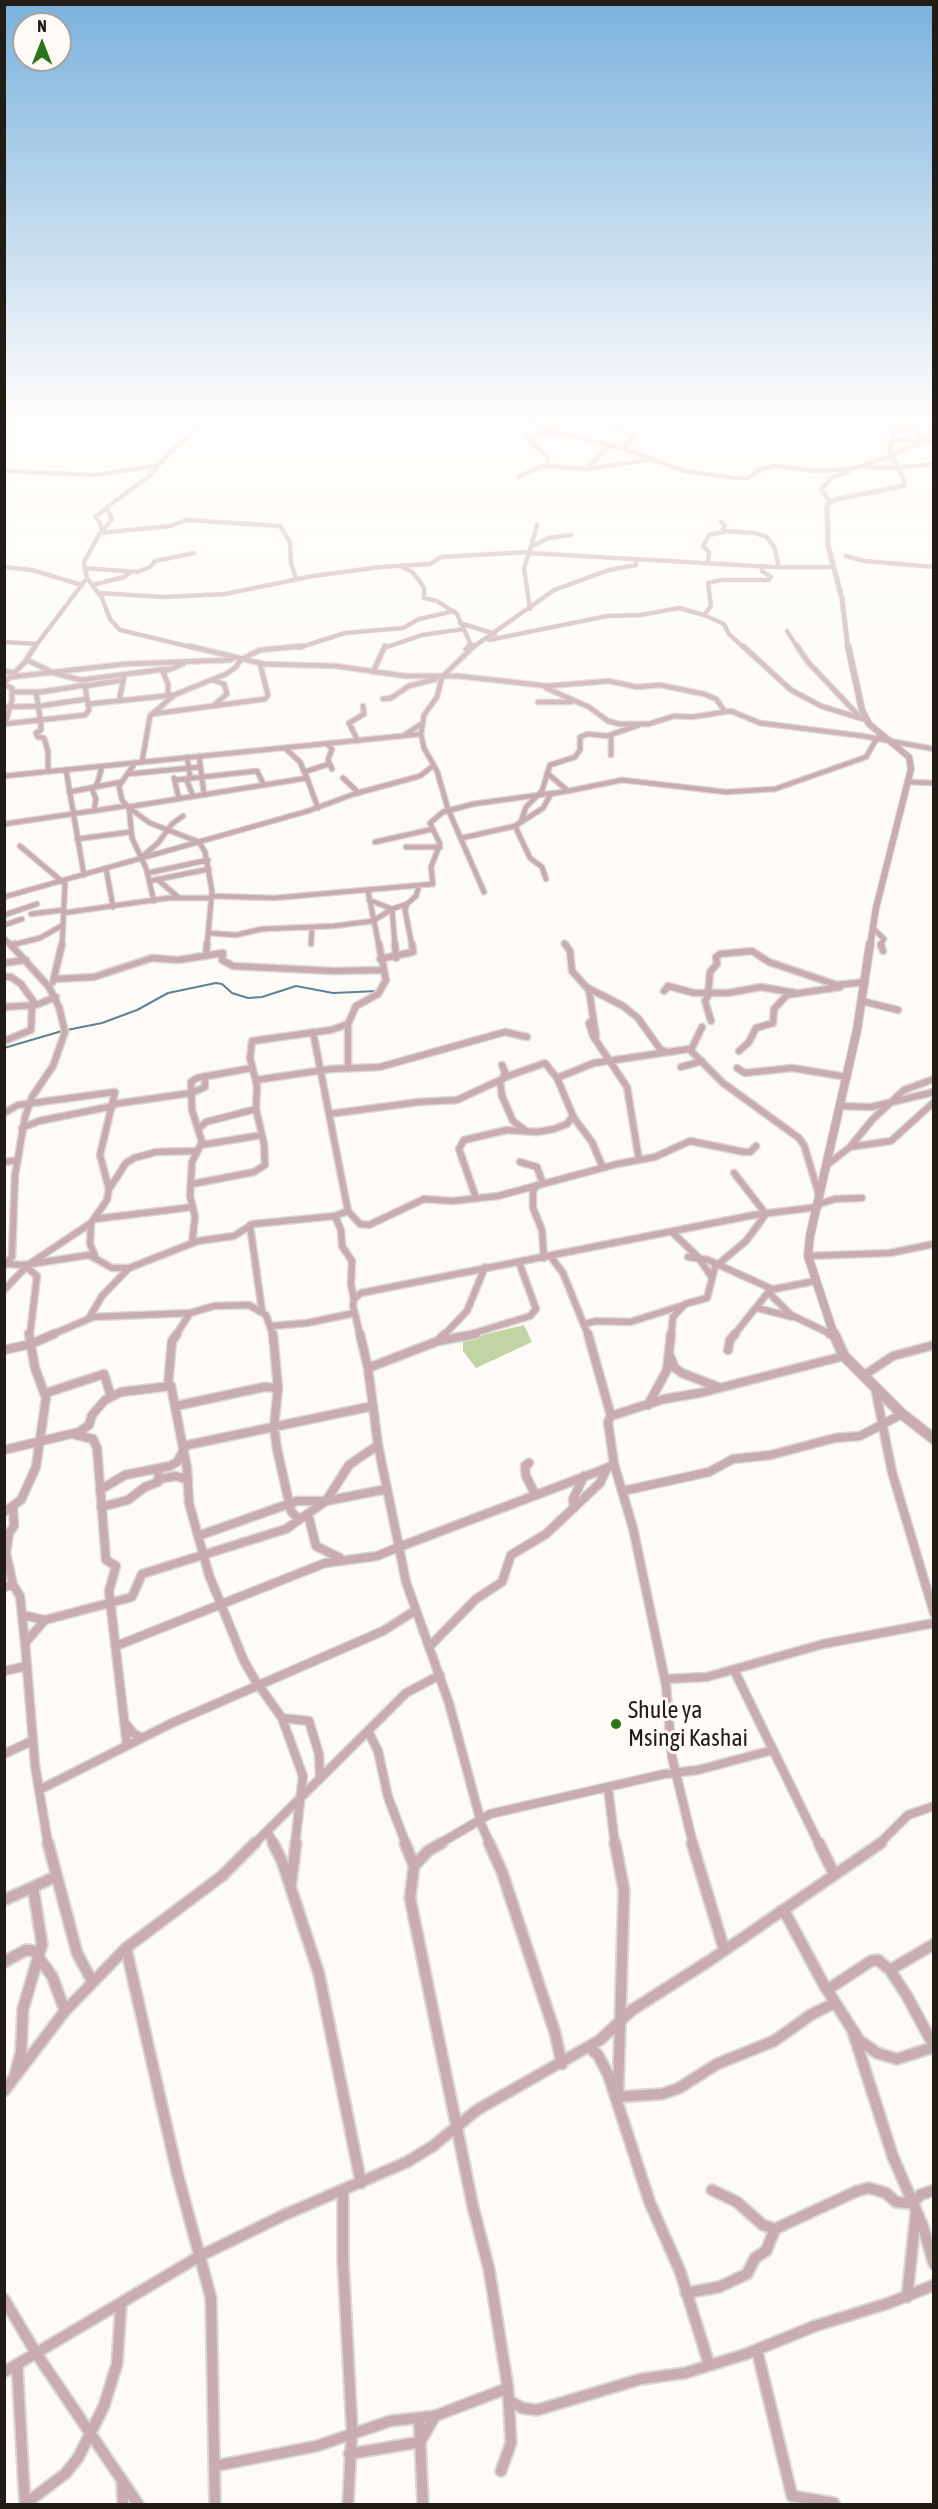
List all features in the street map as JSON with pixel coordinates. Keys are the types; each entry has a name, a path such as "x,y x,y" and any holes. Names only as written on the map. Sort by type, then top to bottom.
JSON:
{"street":[{"path":"99,536 84,562 84,568 87,578 99,593 110,619 120,630 260,664 336,666 373,672 541,686 607,681 637,687 660,685 709,696 720,703 724,710"},
{"path":"286,536 290,542 291,562 296,579"},
{"path":"531,609 524,568 534,536"},
{"path":"530,551 548,538 563,536"},
{"path":"708,536 703,546 710,552 708,561"},
{"path":"764,536 774,547 778,567"},
{"path":"827,536 842,599 850,664 865,720"},
{"path":"99,593 157,597 225,594 296,579 430,564 441,556 530,551 778,567 833,567"},
{"path":"84,568 131,572 150,567 156,560 194,553"},
{"path":"846,556 864,561 933,567"},
{"path":"383,699 391,698 409,686 440,677 465,654 531,609 554,590 609,570 636,565 636,559"},
{"path":"399,566 416,576 424,588 425,599 437,601 454,610 471,645 464,651 465,654"},
{"path":"704,615 711,606 708,583 722,580 769,580 771,577 762,571 762,566"},
{"path":"4,567 32,570 83,584 124,578 131,572"},
{"path":"87,578 27,660 4,684 12,688 11,706 5,724 85,715 89,712 84,687 89,684"},
{"path":"487,640 607,616 640,615 676,608 704,615 724,624 734,639 791,690 821,706 841,710 865,720"},
{"path":"27,660 55,674 81,680 166,669 183,664 241,659 260,650 297,648 345,633 403,628 419,619 454,610"},
{"path":"460,623 495,634"},
{"path":"373,672 385,646 427,634 464,629"},
{"path":"787,631 815,670 878,736"},
{"path":"4,642 37,644"},
{"path":"4,707 171,696 233,670 241,659"},
{"path":"4,671 13,675 55,674 126,664 149,665 175,661 183,664"},
{"path":"119,701 126,664"},
{"path":"152,714 208,708 267,697 260,664"},
{"path":"166,669 163,672 171,696"},
{"path":"403,736 421,724 437,697 440,677"},
{"path":"208,708 224,699 227,694 224,684 213,680"},
{"path":"12,692 36,692 123,681"},
{"path":"541,686 589,707 608,721 641,724 674,716 711,715 724,710 738,712 760,723 878,736 933,749"},
{"path":"36,692 40,706 41,730 36,733 38,737 44,738 48,751 48,771"},
{"path":"142,762 145,758 144,738 152,714 171,696"},
{"path":"538,702 574,702"},
{"path":"358,741 349,723 364,714 363,706"},
{"path":"421,724 421,735 440,778 448,809 484,892"},
{"path":"612,734 630,724"},
{"path":"521,821 526,807 542,791 550,765 578,754 580,737 588,734 612,734 630,730 641,724"},
{"path":"611,754 612,734"},
{"path":"4,778 16,774 102,768 199,756 421,735"},
{"path":"31,914 113,907 179,898 274,898 435,883 431,867 440,847 432,821 448,809 571,791 622,780 641,784 700,787 726,792 775,789 866,757 878,736"},
{"path":"888,740 909,757 911,769 880,891 862,1001 808,1256 834,1335 844,1356 902,1414 933,1438"},
{"path":"304,772 331,767 332,749 327,744"},
{"path":"284,748 292,752 304,772 318,808"},
{"path":"909,757 922,748"},
{"path":"199,756 204,794"},
{"path":"187,758 190,776 188,778 193,796"},
{"path":"170,759 179,799"},
{"path":"135,763 133,770 125,774 121,782 121,794 128,807 130,832 148,873 154,901"},
{"path":"4,897 318,808 359,793 420,776 433,766"},
{"path":"125,774 200,767"},
{"path":"94,811 96,799 93,788 102,768"},
{"path":"66,770 84,875"},
{"path":"175,780 257,771 264,785"},
{"path":"547,773 571,791"},
{"path":"4,824 128,807 307,778"},
{"path":"343,778 359,793"},
{"path":"69,792 121,782"},
{"path":"908,782 933,783"},
{"path":"548,801 571,791"},
{"path":"462,838 515,826 543,808 553,793"},
{"path":"128,807 150,823 199,842 208,860 211,897 206,956"},
{"path":"140,858 158,843 168,829 183,816"},
{"path":"515,826 530,858 542,867 546,879"},
{"path":"375,842 433,829"},
{"path":"77,839 130,832"},
{"path":"20,846 65,884 63,925 55,979 50,987"},
{"path":"406,847 440,847"},
{"path":"148,873 208,860"},
{"path":"106,868 113,907"},
{"path":"150,881 209,869"},
{"path":"157,879 179,898"},
{"path":"209,933 236,935 262,929 373,921 392,909 407,904 416,896 419,886"},
{"path":"348,1068 348,1024 356,1006 379,993 386,980 382,970 368,891"},
{"path":"369,900 392,909"},
{"path":"4,915 37,904"},
{"path":"380,959 412,954 414,950 405,910 407,904"},
{"path":"392,909 396,958"},
{"path":"4,925 22,920"},
{"path":"12,945 40,938 63,925"},
{"path":"311,944 312,927"},
{"path":"874,929 884,939 880,946 883,951"},
{"path":"4,938 50,987 56,997 65,1030 53,1066 28,1105 22,1128 13,1251 6,1264 27,1265 95,1256"},
{"path":"564,943 570,951 572,971 588,988 623,1006 638,1018 660,1049 668,1052"},
{"path":"711,1021 705,1002 709,992 710,972 717,964 717,955 752,951 769,962 843,986"},
{"path":"55,979 94,977 152,958 178,960 223,953 222,960 226,964 242,967 382,970"},
{"path":"4,963 26,960"},
{"path":"4,977 11,977 21,984 22,990 30,994 34,1005 31,1030 4,1041"},
{"path":"739,1051 748,1042 756,1028 773,1022 774,1009 784,998 796,993 865,982"},
{"path":"664,991 668,986 694,993 728,993 760,987 796,993"},
{"path":"588,988 593,1019 589,1023 609,1061 627,1087 639,1160"},
{"path":"4,1007 34,1005 56,997"},
{"path":"862,1001 898,1010"},
{"path":"192,1184 254,1172 264,1167 266,1158 256,1109 252,1041 348,1024"},
{"path":"691,1050 702,1027"},
{"path":"313,1032 343,1172 348,1211 357,1222"},
{"path":"256,1080 320,1071 384,1066 505,1032 516,1032 527,1037"},
{"path":"601,1047 626,1059"},
{"path":"557,1078 594,1063 601,1058 601,1047"},
{"path":"594,1063 691,1050 723,1083 799,1138 804,1145 819,1203"},
{"path":"681,1067 702,1061"},
{"path":"329,1114 419,1102 457,1100 543,1063 557,1078 573,1116 592,1142 603,1168"},
{"path":"502,1065 506,1072 502,1079 502,1096 513,1121 526,1131"},
{"path":"192,1243 192,1162 198,1148 198,1129 192,1110 191,1082 205,1076 252,1068"},
{"path":"737,1068 745,1073 792,1068 847,1077"},
{"path":"22,1128 39,1121 114,1105 191,1093 205,1086 205,1076"},
{"path":"827,1165 850,1147 906,1088 933,1079"},
{"path":"4,1105 28,1105 115,1092 114,1105 100,1155 109,1189"},
{"path":"841,1106 861,1108 933,1092"},
{"path":"850,1147 889,1142 933,1102"},
{"path":"4,1113 15,1105"},
{"path":"198,1129 211,1120 256,1109"},
{"path":"567,1124 573,1116"},
{"path":"476,1198 459,1149 460,1143 485,1134 545,1131 579,1122"},
{"path":"262,1135 198,1148 156,1152 134,1158 126,1163 109,1189 107,1200 93,1221 89,1237 95,1256 112,1268 129,1268 148,1263 192,1243 234,1236 250,1225 335,1216 348,1211"},
{"path":"335,1216 369,1225 378,1223 424,1199 452,1201 498,1196 603,1168 655,1157 693,1141 744,1152 756,1146"},
{"path":"4,1162 18,1160"},
{"path":"520,1162 537,1167 540,1185 532,1198 533,1208 542,1230 548,1257 562,1273 585,1324 610,1416 608,1422 610,1466 623,1491 635,1534 664,1679 675,1773 690,1843 724,1949"},
{"path":"734,1173 766,1214"},
{"path":"519,1189 532,1198"},
{"path":"354,1299 361,1293 485,1267 673,1233 836,1199 862,1198"},
{"path":"4,1290 27,1265 93,1221 193,1207"},
{"path":"585,1324 596,1321 630,1322 707,1298 711,1276 718,1263 746,1241 766,1214"},
{"path":"335,1216 341,1230 342,1245 352,1261 351,1284 355,1313 368,1368 378,1445 399,1547 399,1560 440,1675 481,1818 502,1872 555,2033 562,2064"},
{"path":"250,1225 258,1269 262,1311"},
{"path":"673,1233 698,1257 711,1276"},
{"path":"808,1256 890,1253 933,1244"},
{"path":"688,1257 698,1257 718,1263 770,1290 781,1306 796,1318"},
{"path":"368,1368 438,1341 485,1332 530,1316 536,1310 519,1262"},
{"path":"4,1512 21,1500 36,1467 46,1393 38,1377 29,1324 37,1290 37,1276 27,1265"},
{"path":"438,1341 467,1311 485,1267"},
{"path":"89,1318 102,1296 129,1268"},
{"path":"728,1350 730,1340 770,1290 815,1281"},
{"path":"673,1317 686,1304"},
{"path":"4,1350 31,1344 89,1318 190,1313 214,1306 252,1305 262,1311 272,1326 278,1388 274,1428 282,1482 291,1511 299,1520"},
{"path":"648,1405 667,1370 676,1307"},
{"path":"757,1308 796,1318 834,1335"},
{"path":"168,1385 172,1341 190,1313"},
{"path":"272,1326 307,1323 355,1313"},
{"path":"863,1376 893,1356 933,1346"},
{"path":"669,1356 675,1368 719,1388"},
{"path":"610,1416 801,1369 844,1356"},
{"path":"364,1357 387,1360"},
{"path":"46,1393 104,1374 111,1396"},
{"path":"4,1450 85,1430 92,1415 111,1396 120,1392 168,1385 173,1388 184,1448 189,1503 203,1554 244,1661 282,1718 301,1767 302,1796 290,1885"},
{"path":"176,1407 264,1387 278,1388"},
{"path":"875,1387 892,1472 933,1613"},
{"path":"184,1448 373,1406"},
{"path":"623,1491 709,1472 733,1460 771,1455 835,1438 860,1436 869,1429 902,1414"},
{"path":"67,1434 89,1437 95,1442 106,1563 116,1566 109,1587 127,1745"},
{"path":"326,1502 349,1465 378,1445"},
{"path":"101,1507 128,1500 159,1479 177,1462 184,1448"},
{"path":"100,1490 125,1475 177,1462"},
{"path":"529,1463 525,1466 526,1476 535,1494"},
{"path":"116,1646 325,1563 377,1556 610,1466"},
{"path":"429,1647 476,1599 502,1582 511,1555 546,1534 600,1483 610,1466"},
{"path":"159,1468 159,1479"},
{"path":"159,1479 176,1476 188,1480"},
{"path":"573,1499 584,1476"},
{"path":"565,1483 573,1499 574,1508"},
{"path":"22,1615 45,1620 112,1605 132,1597 142,1574 286,1529 326,1502 387,1489"},
{"path":"198,1536 289,1504 310,1499 326,1502"},
{"path":"13,1507 15,1526 9,1533 6,1553 9,1586 20,1596 32,1741 39,1790 55,1878 77,1953 92,1981"},
{"path":"308,1514 316,1546 342,1559"},
{"path":"94,1608 111,1618"},
{"path":"39,1790 142,1738 383,1631 416,1610"},
{"path":"25,1643 45,1620"},
{"path":"664,1679 707,1677 823,1644 933,1623"},
{"path":"4,1671 27,1666"},
{"path":"734,1670 834,1874"},
{"path":"4,2091 65,2011 126,1948 222,1876 268,1833 320,1777 406,1693 440,1675"},
{"path":"282,1718 309,1721 319,1754 320,1777"},
{"path":"123,1721 133,1733 142,1738"},
{"path":"368,1731 378,1751 388,1797 414,1866 410,1898 473,2207 489,2269 510,2401 511,2443 501,2471"},
{"path":"4,1754 32,1741"},
{"path":"414,1866 428,1851 481,1818 518,1806 698,1770 773,1750"},
{"path":"608,1788 617,1863 624,1890 617,2097"},
{"path":"4,2372 121,2305 200,2256 284,2215 407,2162 489,2103 589,2047 632,2010 888,1838 908,1815 933,1806"},
{"path":"268,1833 290,1885 319,1974 361,2183"},
{"path":"4,1900 55,1878"},
{"path":"14,2080 21,2052 23,2009 40,1957 43,1938 33,1887"},
{"path":"781,1911 788,1916 827,1990 853,2032 864,2044 887,2057 912,2056 933,2046 907,1996 890,1970 874,1960 827,1990"},
{"path":"890,1970 933,1944"},
{"path":"126,1948 211,2298 215,2505"},
{"path":"4,1962 30,1949 40,1957 52,1976 65,2011"},
{"path":"617,2097 662,2094 679,2088 717,2064 774,2041 812,2014 835,2003"},
{"path":"853,2032 893,2157 914,2204 933,2264"},
{"path":"589,2047 604,2066 617,2097 650,2203 680,2271 709,2364"},
{"path":"686,2293 719,2287 747,2274 755,2258 766,2251 770,2236 776,2229 869,2188 886,2193 896,2202 914,2204"},
{"path":"712,2190 737,2202 763,2225 776,2229"},
{"path":"906,2297 914,2204 920,2195 933,2190"},
{"path":"343,2191 352,2434 349,2454 348,2505"},
{"path":"510,2401 522,2408 537,2410 619,2384 685,2373 757,2350 815,2325 906,2297 933,2285"},
{"path":"4,2299 36,2353 138,2505"},
{"path":"25,2504 65,2474 78,2458 90,2434 112,2386 117,2364 121,2305"},
{"path":"757,2350 792,2496 834,2504"},
{"path":"17,2364 25,2504"},
{"path":"215,2466 317,2446 375,2425 435,2416 508,2388"},
{"path":"420,2442 435,2416"},
{"path":"419,2418 423,2505"},
{"path":"349,2454 420,2442"},
{"path":"122,2483 123,2505"}],"green space":[{"path":"524,1325 532,1342 476,1368 463,1351 463,1340"}],"waterway":[{"path":"4,1048 62,1031 102,1023 137,1010 168,993 216,983 222,984 232,993 248,998 262,997 296,986 333,993 378,991"}],"place":[{"name":"Shule ya Msingi Kashai","path":"616,1724"}]}
